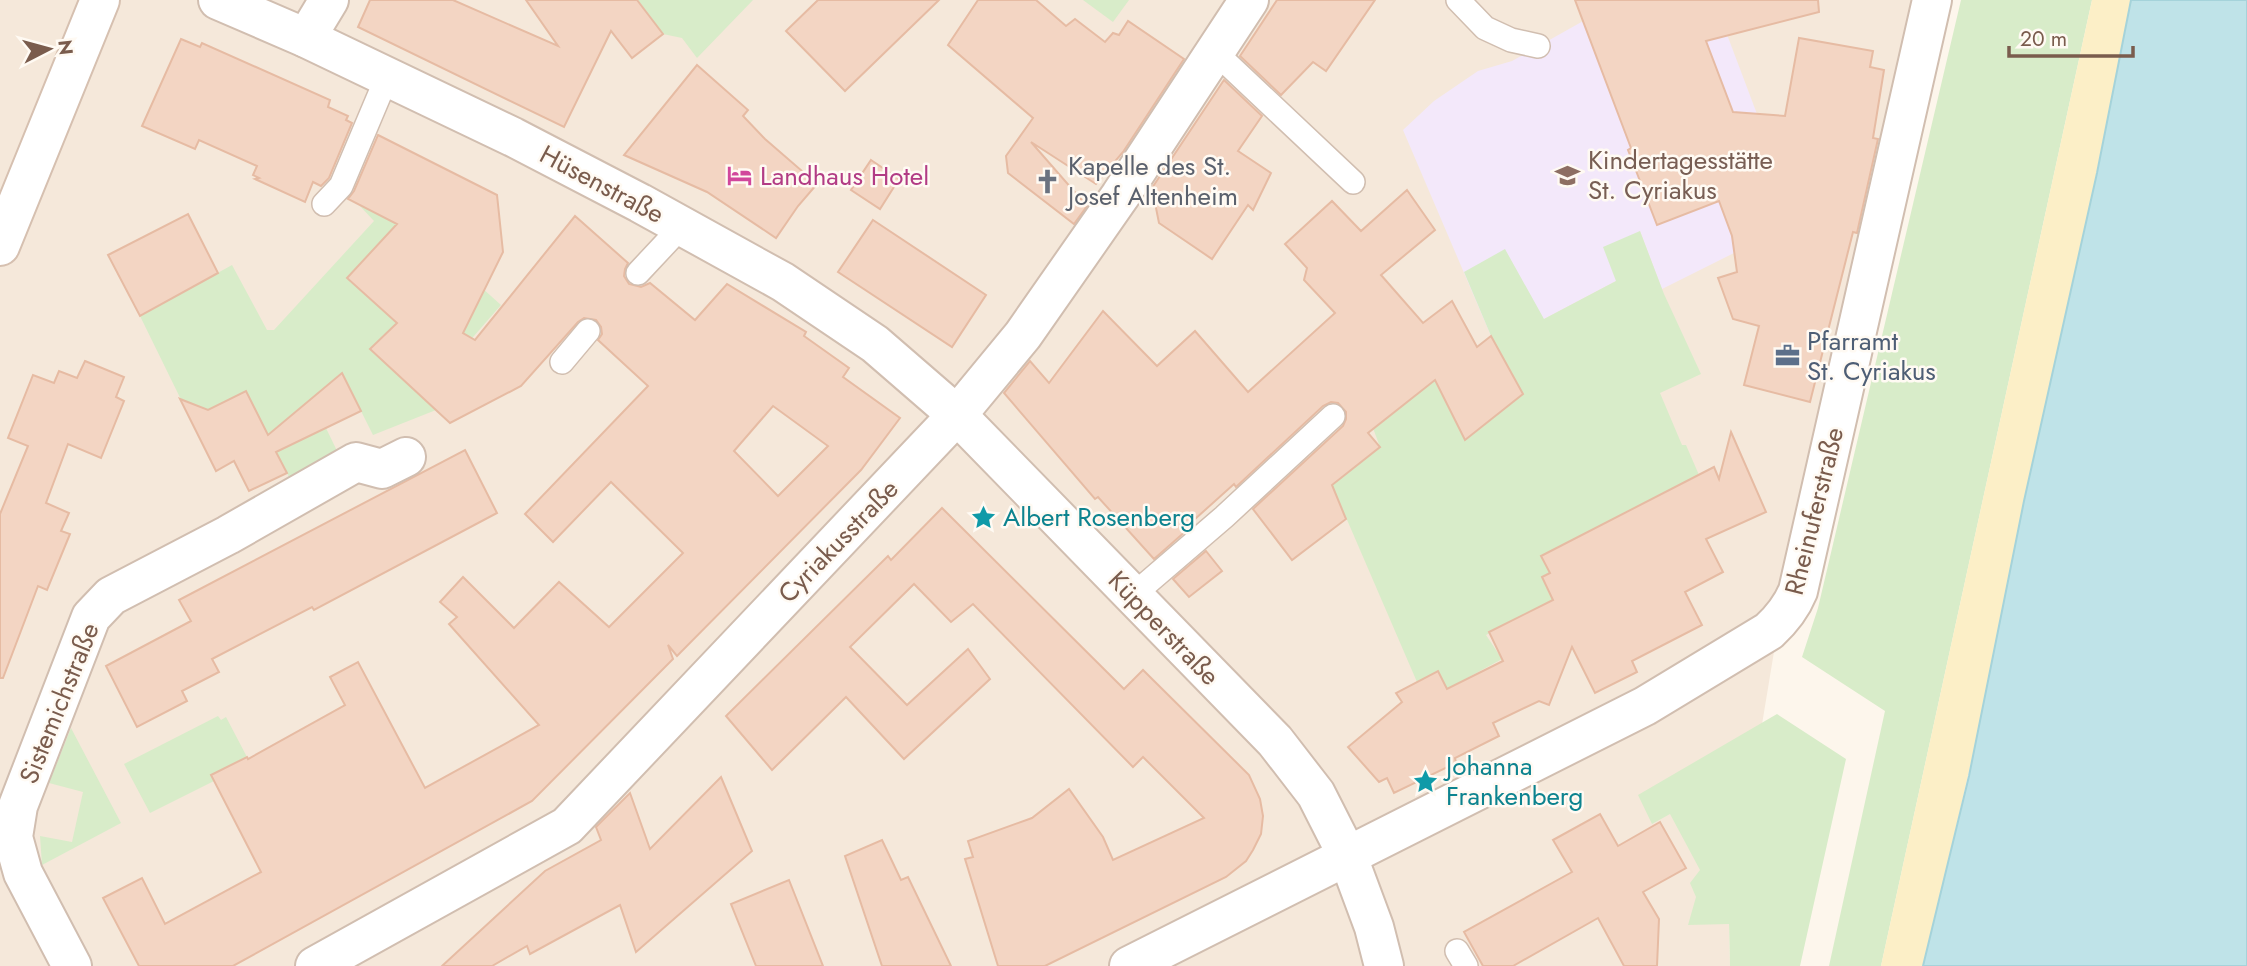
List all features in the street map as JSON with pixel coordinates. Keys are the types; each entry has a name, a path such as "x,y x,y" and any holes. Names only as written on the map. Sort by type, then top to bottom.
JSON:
{"street":[{"path":"0,246 100,0"},
{"name":"Hüsenstraße","path":"218,0 306,38 513,136 783,282 875,344 957,415"},
{"path":"306,38 329,0"},
{"name":"Cyriakusstraße","path":"315,966 567,826 957,415 1023,335 1120,196 1250,0"},
{"name":"Rheinuferstraße","path":"1129,966 1645,706 1769,631 1784,617 1793,605 1801,578 1932,0"},
{"name":"Küpperstraße","path":"957,415 1275,741 1315,794 1348,857 1374,927 1384,966"},
{"name":"Sistemichstraße","path":"72,966 23,873 13,837 18,806 91,617 111,596 228,535 356,462 382,469 406,457"}],"lane":[{"path":"1458,0 1485,28 1511,40 1538,46"},
{"path":"1215,52 1353,182"},
{"path":"324,204 341,186 387,77"},
{"path":"638,273 682,226"},
{"path":"562,362 587,331"},
{"path":"1132,596 1224,517 1333,416"}],"shaded area":[{"path":"0,0 1917,0 1788,567 1729,924 1730,966 0,966"},
{"name":"Kindertagesstätte St. Cyriakus","path":"1653,0 1714,0 1757,114 1730,223 1734,253 1662,289 1640,231 1616,281 1544,319 1491,336 1403,130 1434,101 1478,71 1512,61 1585,20"}],"green space":[{"path":"638,0 753,0 697,58 682,38 663,34"},
{"path":"1083,0 1129,0 1113,22"},
{"path":"1961,0 2092,0 1881,966 1829,966 1885,711 1802,657 1818,608"},
{"path":"374,191 501,305 467,344 375,248 347,278 397,323 379,340 403,362 436,410 373,435 342,373 326,428 339,455 290,479 246,391 191,420 140,316 232,265 267,330 274,330 374,221 359,205 365,208"},
{"path":"1640,231 1664,294 1701,374 1660,393 1682,445 1686,445 1699,475 1542,577 1549,593 1555,590 1559,597 1486,635 1502,659 1447,689 1438,672 1417,682 1332,485 1380,447 1373,428 1434,380 1465,440 1523,394 1491,336 1464,272 1505,249 1544,319 1616,281 1603,247"},
{"path":"1777,714 1846,759 1800,966 1730,966 1729,924 1688,925 1696,897 1690,883 1700,870 1670,814 1652,824 1638,795"},
{"path":"218,716 221,720 226,717 247,757 212,775 214,781 150,813 124,764"},
{"path":"71,728 121,823 42,865 40,836 72,842 83,792 49,783"}],"sand":[{"path":"2092,0 2131,0 2006,605 1923,966 1881,966"}],"water":[{"path":"2131,0 2247,0 2247,966 1923,966 1969,776 2024,501 2097,173"}],"building":[{"path":"370,0 453,0 558,46 526,0 637,0 663,34 632,58 611,31 564,127 358,27"},
{"path":"818,0 939,0 845,91 786,31"},
{"path":"978,0 1036,0 1066,26 1075,19 1105,42 1113,33 1119,35 1128,21 1184,59 1123,152 1096,184 1031,142 1087,206 1074,224 1008,173 1006,156 1033,118 948,45"},
{"path":"1277,0 1375,0 1326,71 1313,62 1281,95 1240,56"},
{"path":"1575,0 1818,0 1819,12 1706,41 1733,112 1785,116 1799,38 1873,51 1870,67 1884,70 1873,138 1878,139 1857,233 1853,232 1810,402 1744,385 1759,326 1733,319 1718,278 1737,272 1732,236 1719,201 1657,225"},
{"path":"181,39 200,47 202,43 330,100 328,107 348,116 346,120 352,123 329,178 321,186 313,182 305,202 255,179 259,178 253,175 257,166 199,140 195,149 142,126"},
{"name":"Landhaus Hotel","path":"697,65 748,110 743,116 765,139 817,184 776,238 707,192 624,155"},
{"path":"1224,80 1262,116 1238,151 1271,173 1253,210 1248,205 1212,259 1159,223 1152,188"},
{"path":"378,135 497,195 503,252 463,333 475,340 575,216 628,263 624,276 629,284 641,287 650,283 695,320 727,284 806,332 804,336 849,368 843,377 900,418 861,470 677,656 668,645 673,659 532,801 233,966 139,966 103,898 142,878 165,924 261,872 211,775 247,757 248,759 345,705 330,677 358,662 425,788 539,725 449,624 457,617 440,602 463,577 514,628 559,582 609,627 683,553 611,482 553,542 525,514 648,386 598,340 602,334 596,320 584,318 578,322 521,386 450,423 370,349 397,323 347,278 397,224 348,199","holes":["773,406 828,446 778,496 734,451"]},
{"path":"871,160 899,179 880,209 851,190"},
{"path":"1407,190 1435,230 1381,275 1423,323 1452,301 1477,347 1491,336 1523,394 1465,440 1435,380 1368,433 1380,447 1332,485 1346,519 1292,560 1253,509 1343,426 1346,412 1338,403 1331,402 1323,406 1236,487 1234,484 1185,528 1187,530 1154,559 1098,497 1095,499 1004,393 1030,361 1049,383 1103,311 1157,366 1195,331 1248,392 1335,313 1304,280 1307,268 1285,244 1332,201 1361,231"},
{"path":"188,214 218,273 140,316 108,255"},
{"path":"873,220 986,295 952,347 838,272"},
{"path":"85,361 124,377 116,397 124,401 101,458 68,444 46,503 69,513 61,531 70,534 47,590 38,586 3,678 0,678 0,514 28,446 8,438 33,375 54,383 59,371 77,378"},
{"path":"342,373 361,411 276,452 287,473 249,491 234,461 216,471 180,399 208,410 246,391 268,435"},
{"path":"1731,432 1766,512 1706,539 1723,572 1685,592 1702,625 1632,661 1637,672 1595,693 1572,647 1549,705 1539,701 1493,723 1499,736 1455,758 1456,763 1394,793 1387,778 1379,782 1348,747 1402,702 1396,693 1438,671 1447,689 1503,661 1489,632 1553,600 1542,577 1550,573 1541,556 1714,467 1719,479"},
{"path":"465,450 497,513 314,610 312,607 212,659 219,672 182,691 187,701 137,727 106,666 191,621 179,600"},
{"path":"942,508 1124,689 1143,670 1249,775 1260,799 1263,816 1261,834 1246,861 1226,877 1045,966 998,966 965,859 973,857 968,841 1032,818 1069,789 1103,837 1113,860 1204,818 1143,757 1133,767 973,604 951,622 914,584 850,647 907,705 968,649 990,679 904,759 846,697 772,770 726,716 888,556 891,560"},
{"path":"1206,551 1222,571 1189,597 1173,579"},
{"path":"721,777 752,851 636,952 620,905 530,954 527,946 492,966 442,966 545,871 601,840 596,827 630,793 650,849"},
{"path":"1600,814 1618,846 1660,822 1686,868 1643,892 1659,919 1657,966 1624,966 1598,918 1513,966 1483,966 1464,932 1572,872 1553,840"},
{"path":"882,840 901,880 908,877 951,966 882,966 845,856"},
{"path":"789,880 823,966 756,966 731,904"}],"place":[{"name":"Kindertagesstätte St. Cyriakus","path":"1568,175"},
{"name":"Landhaus Hotel","path":"740,176"},
{"name":"Kapelle des St. Josef Altenheim","path":"1048,181"},
{"name":"Pfarramt St. Cyriakus","path":"1787,356"},
{"name":"Albert Rosenberg","path":"983,517"},
{"name":"Johanna Frankenberg","path":"1426,781"}]}
